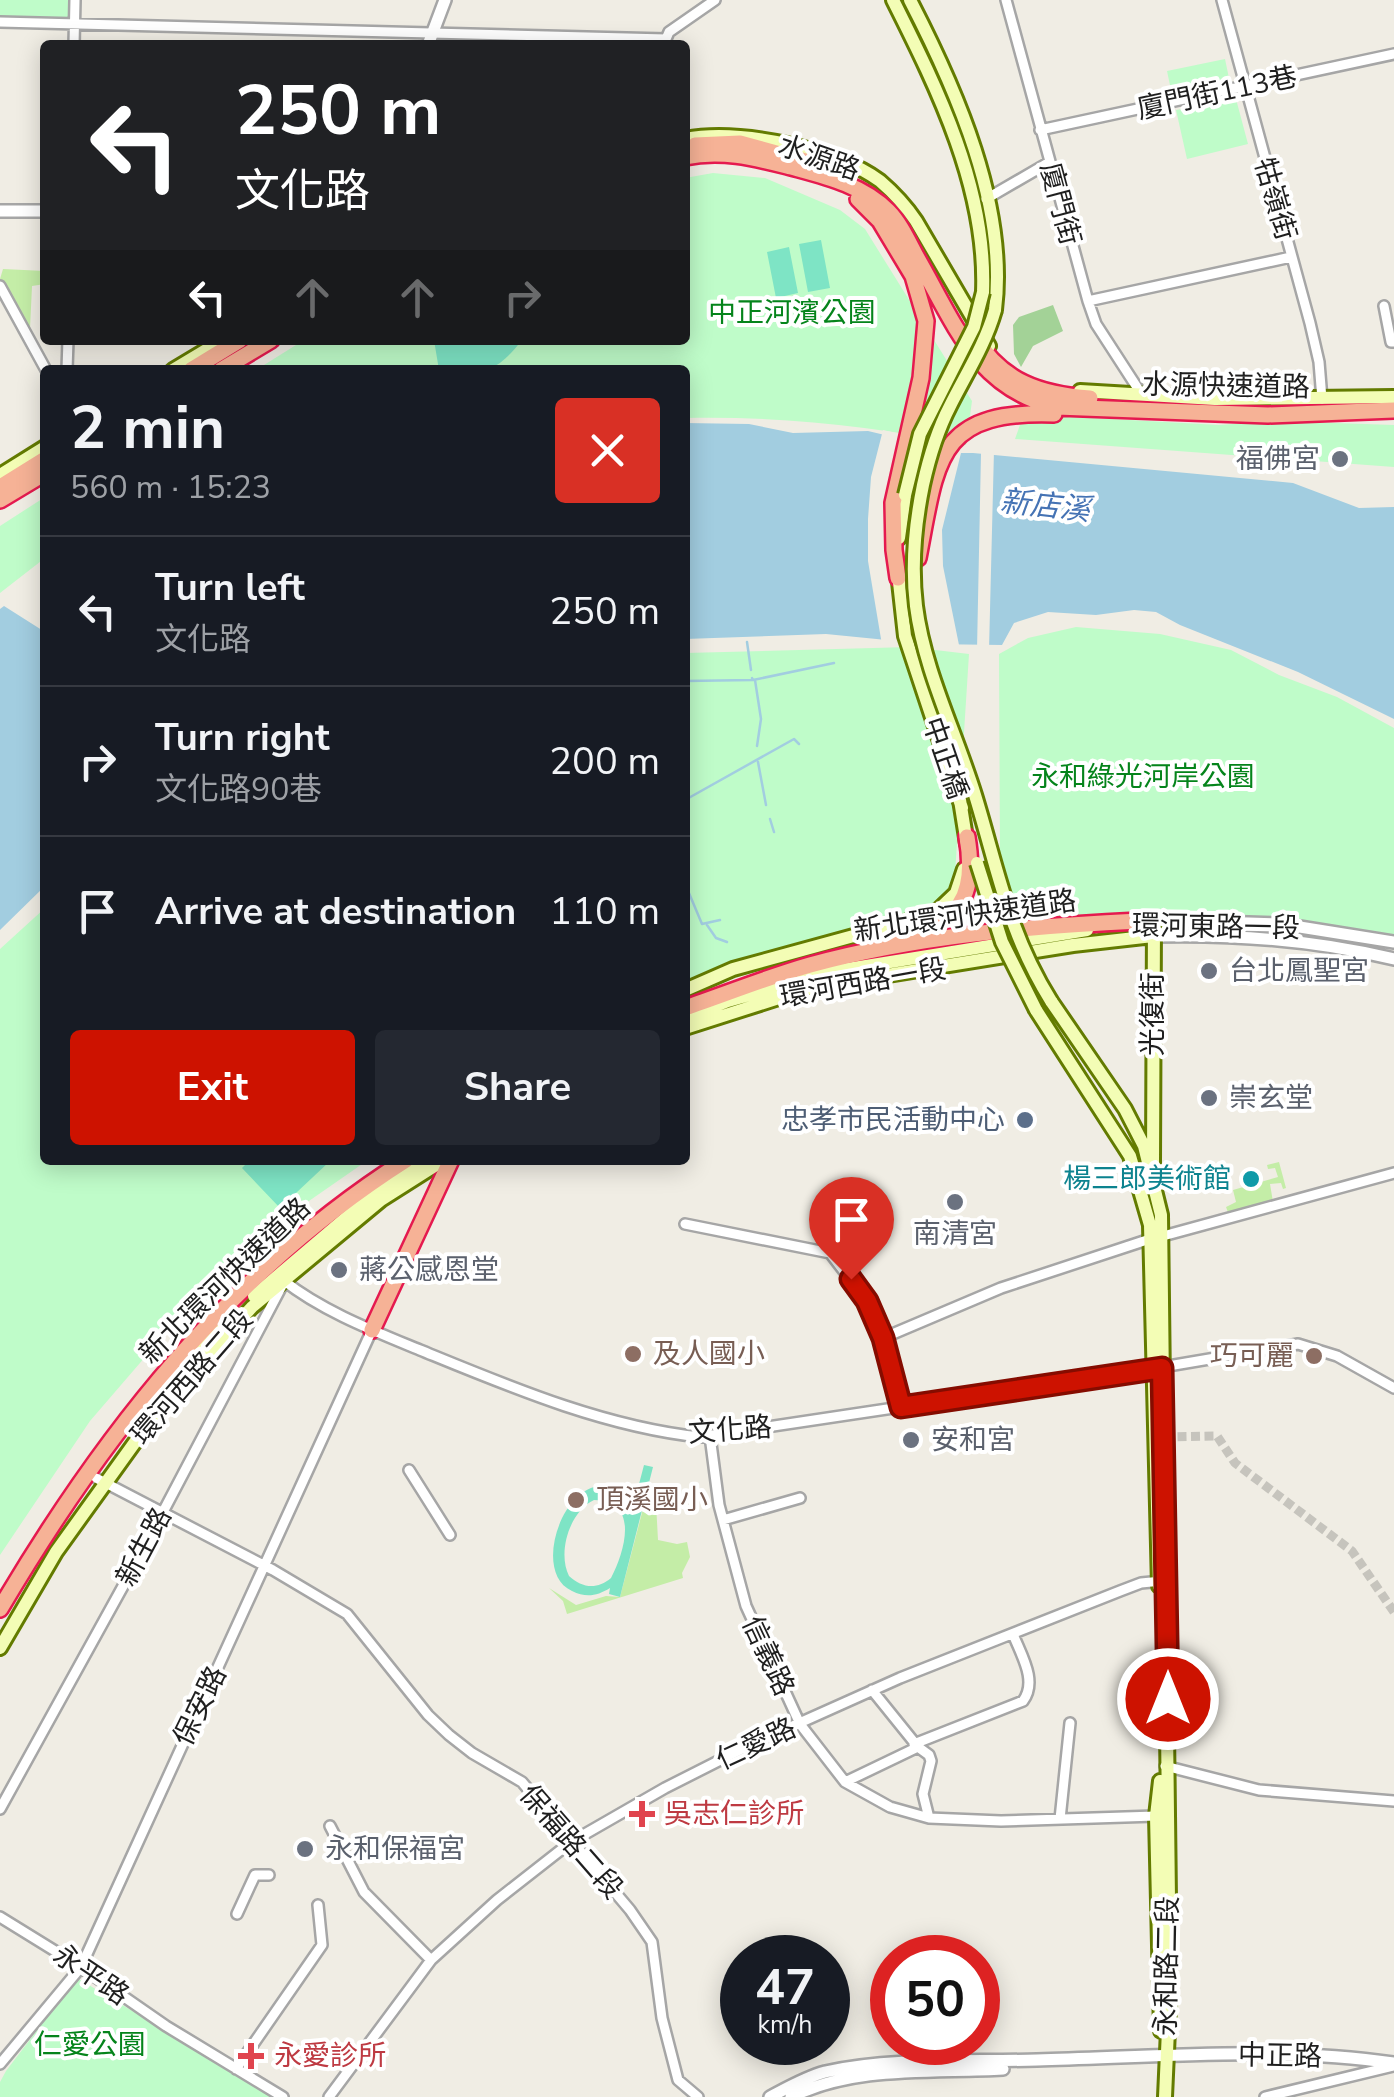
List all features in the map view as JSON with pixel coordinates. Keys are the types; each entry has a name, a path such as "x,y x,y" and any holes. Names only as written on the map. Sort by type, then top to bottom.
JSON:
{"highway":[{"path":"690,147 740,143 854,176 884,195 897,209 990,360 1029,387 1057,397"},
{"path":"690,156 725,153 772,162 834,179 875,200 895,219 948,293"},
{"path":"772,162 839,189 869,208 914,276 926,321 926,349 894,503 894,550 906,578"},
{"path":"199,365 232,345"},
{"path":"212,365 246,345"},
{"path":"228,365 262,345"},
{"name":"水源快速道路","path":"1057,397 1281,406 1394,403"},
{"name":"水源快速道路","path":"1057,397 1268,415 1394,403"},
{"path":"906,578 940,462 953,441 970,426 1019,413 1241,420 1268,415"},
{"path":"0,487 40,463"},
{"path":"0,500 40,476"},
{"path":"690,1003 706,993 848,947 932,928 966,896 972,862 967,837"},
{"name":"新北環河快速道路","path":"690,1004 810,966 900,946 1054,925 1146,920"},
{"name":"新北環河快速道路","path":"0,1608 77,1485 146,1392 188,1345 296,1241 358,1190 398,1165"},
{"path":"372,1330 449,1165"}],"main road":[{"path":"893,0 942,102 981,201"},
{"path":"910,0 957,99 981,201"},
{"name":"水源路","path":"690,138 721,134 755,138 866,172 904,205 948,293"},
{"name":"中正橋","path":"981,201 982,292 974,327 920,434 905,495 910,652 1002,942 1036,1010 1130,1156 1158,1237"},
{"name":"中正橋","path":"981,201 995,260 994,310 984,341 943,420 920,502 906,578 975,795 1007,913 1050,1001 1120,1102 1144,1146 1154,1180"},
{"path":"181,365 215,345"},
{"path":"1057,397 1142,395 1394,403"},
{"path":"0,475 40,450"},
{"path":"690,988 724,972 934,914 956,892 962,879 967,837 960,800"},
{"name":"光復街","path":"1146,920 1154,936 1154,1180"},
{"name":"環河東路一段","path":"1041,944 1146,920"},
{"name":"環河東路一段","path":"1041,944 1154,936"},
{"name":"環河西路一段","path":"690,1016 829,972 1041,944"},
{"name":"環河西路一段","path":"690,1026 813,987 1041,944"},
{"path":"1120,1102 1138,1110 1152,1108"},
{"name":"環河西路二段","path":"0,1632 100,1480 161,1406 281,1278 374,1194 417,1165"},
{"name":"環河西路二段","path":"281,1278 382,1200 436,1165"},
{"name":"永和路二段","path":"1154,1180 1170,1984 1166,2055"},
{"name":"環河西路二段","path":"0,1648 100,1480"},
{"name":"永和路二段","path":"1165,1766 1156,1816 1161,2036 1166,2055"},
{"path":"1165,2097 1166,2055"}],"street":[{"path":"74,40 75,0"},
{"path":"430,39 445,0"},
{"path":"667,40 669,32 716,0"},
{"name":"廈門街","path":"1006,0 1088,301 1096,324 1142,395"},
{"name":"牯嶺街","path":"1222,0 1292,257 1318,362 1322,400"},
{"path":"0,22 509,40"},
{"name":"廈門街113巷","path":"1040,130 1394,54"},
{"path":"981,201 1048,163"},
{"path":"0,210 40,212"},
{"path":"1088,301 1292,257"},
{"path":"0,286 43,365"},
{"path":"1384,306 1394,342"},
{"name":"環河東路一段","path":"1146,920 1281,924 1394,942"},
{"name":"環河東路一段","path":"1154,936 1262,939 1394,958"},
{"path":"883,1338 1001,1288 1158,1237 1394,1173"},
{"path":"685,1224 830,1253 867,1301 883,1338 901,1407"},
{"name":"文化路","path":"281,1278 372,1330 526,1392 676,1434 710,1436 1298,1344 1336,1356 1394,1388"},
{"name":"新生路","path":"0,1809 163,1512 281,1278"},
{"name":"保安路","path":"0,2064 81,1966 372,1330"},
{"name":"信義路","path":"710,1436 722,1520 746,1606 800,1724 845,1782 890,1807 929,1818 1001,1821 1156,1816"},
{"path":"409,1470 450,1534"},
{"name":"保福路二段","path":"100,1480 352,1617 428,1716 472,1753 522,1782 630,1910 652,1942 672,2061 679,2083 698,2097"},
{"path":"722,1520 800,1498"},
{"name":"仁愛路","path":"329,2097 431,1960 496,1900 571,1842 666,1788 872,1690 1141,1583 1164,1581"},
{"path":"845,1782 916,1746 1023,1701 1030,1688 1029,1675 1013,1634"},
{"path":"872,1690 916,1746 929,1755 923,1786 929,1818"},
{"path":"1060,1819 1070,1723"},
{"path":"1165,1766 1259,1790 1394,1800"},
{"path":"330,1826 364,1892 431,1960"},
{"path":"236,1914 255,1875 269,1874"},
{"path":"236,2068 322,1944 318,1905"},
{"name":"永平路","path":"0,1917 283,2097"},
{"path":"770,2097 822,2073 856,2068 1166,2055"},
{"path":"791,2097 827,2082 872,2074 1142,2060 1166,2055"},
{"name":"中正路","path":"1166,2055 1346,2058 1394,2064"},
{"path":"1265,2097 1394,2064"}],"green space":[{"path":"0,0 71,0 71,20 0,19"},
{"path":"1225,59 1230,83 1172,95 1167,71"},
{"path":"1236,99 1248,144 1187,159 1176,110"},
{"name":"中正河濱公園","path":"713,173 765,178 840,210 865,229 972,401 966,445 826,424 690,418 690,365 264,365 296,345 690,345 690,177"},
{"path":"821,240 830,288 808,292 799,244"},
{"path":"789,247 798,293 776,298 767,252"},
{"path":"3,269 40,271 40,285 32,286 30,329 0,279"},
{"path":"1053,305 1063,331 1033,346 1021,367 1014,354 1013,325 1019,317"},
{"path":"435,345 518,345 496,365 438,365"},
{"path":"1040,415 1219,425 1275,421 1394,425 1394,467 1015,439 1021,422"},
{"path":"40,500 40,562 0,593 0,526"},
{"name":"永和綠光河岸公園","path":"1076,627 1160,634 1231,650 1279,675 1337,697 1394,728 1394,942 1254,920 1024,923 1000,855 999,654 1028,638"},
{"path":"910,647 969,654 949,914 690,984 690,653"},
{"path":"40,913 40,1165 361,1165 283,1219 208,1284 90,1421 0,1555 0,949"},
{"path":"1279,1162 1286,1188 1281,1183 1270,1184 1273,1202 1229,1215 1226,1207 1236,1202 1233,1190 1278,1177 1275,1168 1268,1169 1267,1165"},
{"path":"245,1165 326,1165 280,1208 242,1168"},
{"path":"644,1465 653,1467 620,1597 609,1594 610,1588 591,1595 572,1591 558,1578 553,1559 564,1514 578,1497 594,1487 613,1489 633,1507","holes":["594,1500 609,1502 623,1518 621,1554 611,1578 595,1586 584,1585 569,1576 564,1556 568,1533 586,1505"]},
{"path":"655,1485 658,1540 687,1542 690,1557 683,1578 567,1614 563,1601 549,1588 576,1605 606,1596 620,1597 649,1486"},
{"name":"仁愛公園","path":"77,1978 277,2097 0,2097 0,2082 6,2071"}],"water":[{"name":"新店溪","path":"690,423 749,424 793,433 868,431 952,451 1293,483 1359,508 1394,507 1394,719 1298,672 1156,612 1048,612 1014,623 1002,645 927,644 826,634 690,639"},
{"path":"4,606 40,629 40,891 0,930 0,609"}],"pier":[{"path":"883,430 953,446 994,450 989,650 977,650 981,453 961,453 942,530 943,566 960,650 882,645 868,561 868,519 871,477"}],"waterway":[{"path":"747,642 751,670"},
{"path":"752,678 834,663"},
{"path":"690,681 753,680"},
{"path":"755,680 761,719 757,746"},
{"path":"690,797 794,739 799,744"},
{"path":"758,762 766,805"},
{"path":"770,819 774,832"},
{"path":"690,896 702,924 720,920"},
{"path":"707,925 716,938 727,942"}],"tunnel":[{"path":"1164,1437 1217,1436 1235,1463 1352,1551 1394,1612"}],"place":[{"name":"福佛宮","path":"1340,459"},
{"name":"台北鳳聖宮","path":"1209,971"},
{"name":"崇玄堂","path":"1209,1098"},
{"name":"忠孝市民活動中心","path":"1025,1120"},
{"name":"楊三郎美術館","path":"1251,1179"},
{"name":"南清宮","path":"955,1202"},
{"name":"蔣公感恩堂","path":"339,1270"},
{"name":"及人國小","path":"633,1354"},
{"name":"巧可麗","path":"1314,1356"},
{"name":"安和宮","path":"911,1440"},
{"name":"頂溪國小","path":"576,1500"},
{"name":"吳志仁診所","path":"642,1814"},
{"name":"永和保福宮","path":"305,1849"},
{"name":"永愛診所","path":"251,2056"}],"route":[{"path":"851,1279 867,1301 883,1338 901,1407 1162,1368 1168,1699"}]}
